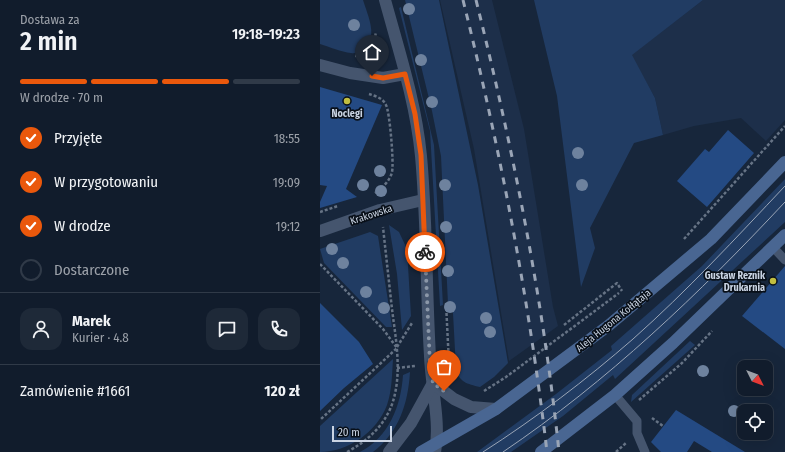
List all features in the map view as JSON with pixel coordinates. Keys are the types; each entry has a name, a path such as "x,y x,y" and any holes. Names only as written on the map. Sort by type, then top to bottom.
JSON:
{"main road":[{"name":"Aleja Hugona Kołłątaja","path":"421,452 436,448 496,409 608,326 711,239 785,162"},
{"path":"541,452 614,395 674,343 785,234"}],"street":[{"path":"385,0 415,114 421,155 429,349 433,383 436,448"},
{"path":"320,65 350,73 383,78 405,74"},
{"name":"Krakowska","path":"320,231 380,210 423,200"},
{"path":"433,383 454,399 471,407 496,409"},
{"path":"388,452 411,423 433,383"}],"lane":[{"path":"772,246 785,260"},
{"path":"614,395 637,421 638,437 645,452"}],"path":[{"path":"351,57 361,56 369,50 374,42 376,30"},
{"path":"367,93 380,98 386,104 389,116 392,172 383,187 375,193 368,195"},
{"path":"679,244 785,126"},
{"path":"320,212 341,205"},
{"path":"348,452 371,437 385,418 394,397 397,368 397,348 383,227"},
{"path":"320,264 383,329 397,348"},
{"path":"564,325 617,283 622,291"},
{"path":"480,391 487,390 506,377 628,287"},
{"path":"447,317 449,364 457,381"},
{"path":"320,420 397,348"},
{"path":"397,368 411,366"},
{"path":"652,418 663,426"}],"shaded area":[{"path":"320,0 363,0 371,26 371,33 368,45 363,50 357,53 352,53 339,51 320,44"},
{"path":"405,0 439,0 478,185 508,363 494,377 480,387 471,385 461,380 456,369 453,313 448,304 441,156 432,111"},
{"path":"440,0 492,0 524,129 553,307 558,326 509,361 474,149"},
{"path":"534,0 703,0 632,55 655,98 663,135 634,143 590,228 595,248 581,287 557,96"},
{"path":"703,0 785,0 785,120 766,141 741,118 694,126 663,135 655,98 631,55"},
{"path":"401,7 434,145 443,305 440,306 430,131 399,8"},
{"path":"785,179 785,222 615,379 613,375 563,416 511,452 477,452 556,394 612,350 611,346 702,266"},
{"path":"389,225 399,232 407,249 411,316 402,330 397,274"},
{"path":"370,232 378,236 392,327 386,327 324,263 320,249"},
{"path":"690,341 695,345 631,402 632,395"},
{"path":"393,359 392,382 389,400 376,424 369,432 351,444 331,451 320,452 320,426"},
{"path":"410,372 407,395 396,426 382,444 373,452 360,452 379,438 392,420 400,398 403,375"}],"building":[{"path":"320,87 382,105 346,189 357,197 320,208 320,202 327,186 320,185"},
{"path":"728,130 754,153 707,207 677,181 705,149 709,152"},
{"path":"785,266 785,349 742,316"},
{"path":"320,303 359,342 373,364 344,388 320,411"},
{"path":"676,410 745,452 712,452 694,441 687,452 661,452 651,442"}],"tram line":[{"path":"483,452 560,398 633,339 730,245 785,186"},
{"path":"503,452 542,425 579,396 651,335 686,303 785,202"}],"railway":[{"path":"463,0 489,112 512,224 540,395 547,452"},
{"path":"476,0 490,56 525,224 544,338 559,452"}],"way so far":[{"path":"425,252 430,365 433,383 444,391"}],"place":[{"name":"Noclegi","path":"347,101"},
{"name":"Gustaw Reznik Drukarnia","path":"773,281"}],"route":[{"path":"372,76 383,78 405,74 415,114 421,155 425,252"}]}
